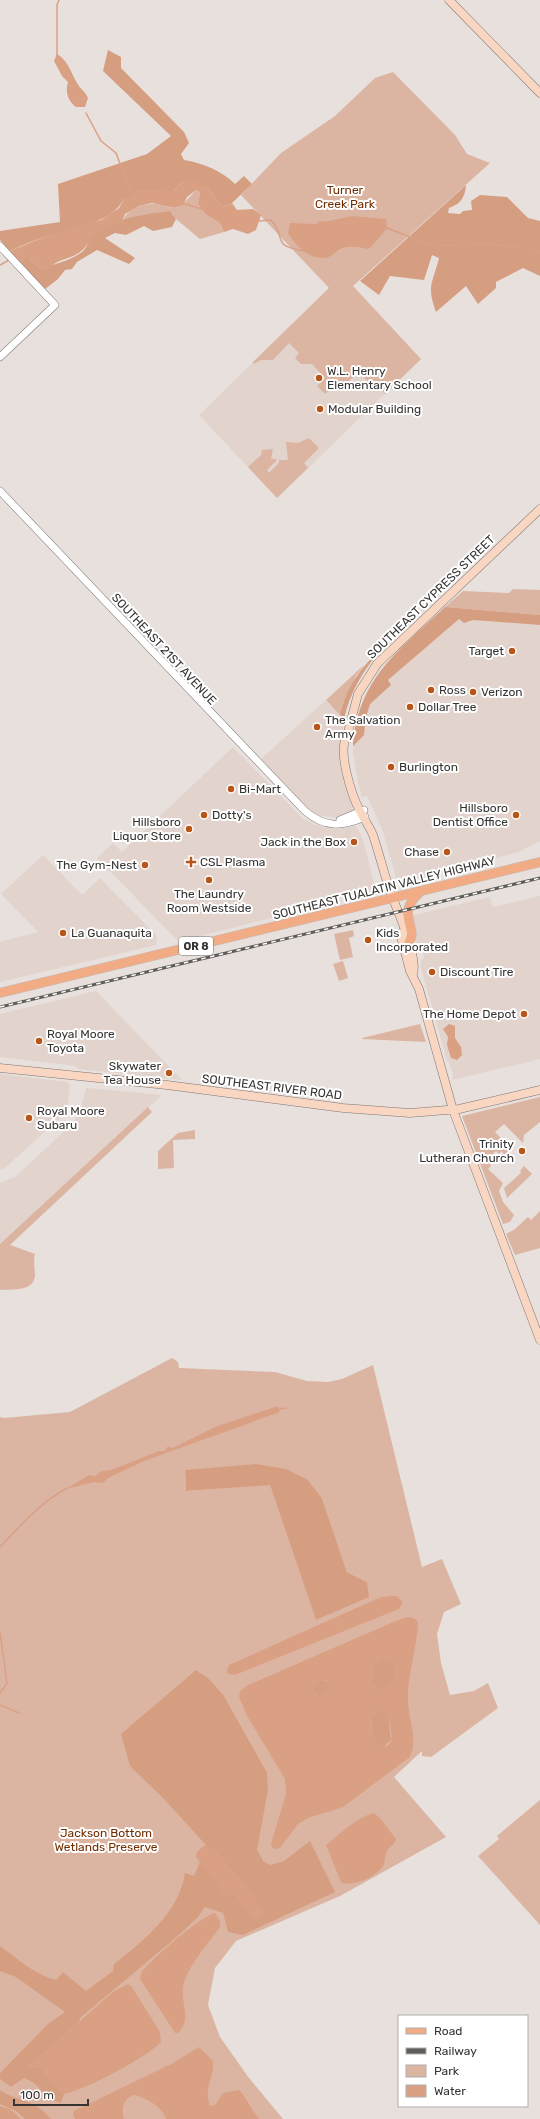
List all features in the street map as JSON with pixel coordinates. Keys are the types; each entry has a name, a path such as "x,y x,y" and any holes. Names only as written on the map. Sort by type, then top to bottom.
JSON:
{"main road":[{"path":"450,0 540,93"},
{"name":"SOUTHEAST CYPRESS STREET","path":"393,899 372,835 350,788 345,763 344,740 347,736 358,694 377,664 540,509"},
{"name":"SOUTHEAST TUALATIN VALLEY HIGHWAY","path":"0,993 419,893 540,862"},
{"path":"409,942 411,938 407,910 411,900 419,893"},
{"path":"393,899 409,942 414,969 413,974"},
{"path":"393,899 394,913 410,971 413,974 453,1110 540,1340"},
{"name":"SOUTHEAST RIVER ROAD","path":"0,1068 167,1085 343,1108 410,1113 453,1110 540,1090"}],"street":[{"path":"0,357 55,305 2,248"},
{"name":"SOUTHEAST 21ST AVENUE","path":"0,491 302,809 319,822 326,824 338,824 363,813"}],"shaded area":[{"path":"108,50 121,57 121,68 184,132 189,143 181,154 184,160 212,168 230,179 235,184 244,176 252,184 232,203 223,207 207,188 182,182 173,191 153,191 124,199 110,214 101,219 81,227 41,238 10,251 0,240 0,231 60,222 58,184 147,154 171,136 103,71"},
{"path":"466,185 462,200 449,208 448,213 460,214 463,211 472,210 471,201 480,195 507,197 528,218 540,221 540,276 523,268 496,282 496,288 478,304 466,286 436,312 431,296 431,290 439,258 432,255 424,280 390,276 379,295 360,281"},
{"path":"170,211 176,219 172,227 153,231 144,226 126,235 115,233 105,238 135,258 129,264 97,250 77,262 72,269 65,270 58,279 45,289 20,264 23,259 30,259 41,269 64,261 80,253 85,248 93,234 110,224 140,215"},
{"name":"W.L. Henry Elementary School","path":"329,288 421,359 277,498 199,415"},
{"path":"445,607 540,615 540,841 519,852 404,882 396,877 382,829 367,796 362,797 353,753 355,729 366,693 379,671"},
{"path":"445,607 540,615 540,625 473,620 464,623 459,619 388,680 391,685 370,704 366,717 364,735 353,746 356,723 363,702 372,684 397,652"},
{"path":"381,649 368,665 358,682 344,719 340,715 346,696 355,679 367,663"},
{"path":"326,700 344,719 342,740 354,808 354,811 338,818 318,815 309,810 261,759"},
{"path":"233,747 303,819 325,828 339,829 354,826 357,827 363,840 374,883 369,890 370,892 344,896 329,903 181,941 175,938 97,858 113,843 122,852"},
{"path":"43,855 82,895 100,878 157,936 156,945 0,982 0,942 38,932 1,894"},
{"path":"540,896 540,1059 452,1080 453,1074 447,1061 420,964 424,957 422,946 416,942 410,916 490,897 493,907"},
{"path":"96,991 182,1080 77,1069 76,1066 0,1057 0,1014"},
{"name":"Royal Moore Subaru","path":"0,1074 67,1082 70,1085 68,1103 63,1115 6,1167 0,1170"},
{"path":"86,1088 162,1095 0,1244 0,1183 15,1177 73,1123 80,1111"},
{"path":"256,1464 286,1469 308,1480 322,1498 347,1572 367,1582 369,1597 316,1620 270,1485 186,1491 185,1470"},
{"path":"382,1658 391,1660 394,1669 394,1678 389,1686 381,1690 377,1689 372,1682 373,1666"},
{"path":"196,1670 209,1679 224,1696 267,1773 268,1790 257,1850 264,1862 271,1865 284,1861 310,1841 335,1892 243,1935 228,1932 223,1913 205,1907 198,1917 179,1935 80,2018 79,2022 29,2066 29,2068 40,2067 46,2073 57,2088 64,2094 61,2103 49,2098 35,2084 24,2078 11,2087 0,2079 0,2073 49,2023 65,2012 16,1977 0,1971 0,1946 26,1966 48,1978 56,1980 63,1972 86,1991 113,1971 114,1964 148,1936 158,1925 168,1913 175,1901 185,1873 194,1876 200,1862 196,1856 197,1852 206,1845 162,1797 130,1766 121,1734"},
{"path":"320,1680 324,1680 330,1688 321,1697 312,1692 314,1684"},
{"path":"378,1710 385,1712 388,1716 391,1740 383,1747 376,1742 372,1735 371,1717"},
{"path":"0,2090 39,2107 51,2119 25,2119 16,2111 0,2104"}],"green space":[{"name":"Turner Creek Park","path":"393,72 455,135 467,154 490,163 353,286 421,359 385,394 377,386 375,388 358,372 343,387 339,383 325,394 317,386 325,378 312,364 301,364 295,358 299,353 289,343 273,360 261,360 254,364 253,362 329,288 241,195 281,153 335,116 375,78"},
{"path":"196,190 200,192 198,204 206,215 219,222 224,232 200,239 176,219 170,211 143,215 122,221 125,216 140,206 157,204 174,208 177,207 183,204"},
{"path":"309,438 319,448 304,463 308,468 277,498 248,467 261,455 262,450 273,449 271,459 277,459 267,470 269,473 279,463 279,460 288,460 286,442 298,443"},
{"path":"513,589 540,590 540,615 445,607 463,591 509,593"},
{"path":"364,665 356,676 340,715 326,700"},
{"path":"353,930 354,936 349,938 353,957 340,960 334,934"},
{"path":"343,961 348,978 339,981 333,964"},
{"path":"420,1024 426,1042 362,1039 362,1038"},
{"path":"540,1097 540,1122 524,1135 523,1143 504,1124 495,1132 513,1151 510,1150 505,1155 501,1151 499,1154 496,1151 488,1159 491,1166 488,1169 503,1183 499,1191 503,1202 514,1215 510,1222 503,1224 462,1116"},
{"path":"148,1107 152,1112 10,1245 35,1254 35,1276 30,1285 21,1289 0,1290 0,1244"},
{"path":"195,1130 195,1139 173,1140 174,1168 158,1169 158,1151 178,1133"},
{"path":"524,1166 532,1174 507,1198 504,1188 521,1173 520,1171"},
{"path":"540,1211 540,1248 515,1255 506,1234 515,1229 528,1217 531,1220"},
{"name":"Jackson Bottom Wetlands Preserve","path":"172,1358 178,1362 179,1368 275,1372 307,1381 328,1382 342,1379 373,1365 422,1567 442,1559 461,1604 444,1612 437,1634 441,1663 450,1695 474,1691 488,1683 498,1708 431,1757 422,1756 422,1751 394,1777 446,1837 340,1896 236,1941 215,1968 208,2005 220,2037 249,2078 283,2119 0,2119 0,1417 4,1418 70,1412","holes":["185,1470 308,1480 322,1498 347,1572 367,1582 316,1619 270,1484 186,1491"]},
{"path":"540,1800 540,1925 478,1856 499,1839 497,1836"}],"water":[{"path":"57,54 67,63 78,85 87,96 88,98 85,107 76,107 69,99 67,93 68,82 62,76 54,61"},
{"path":"191,180 207,188 223,207 232,203 237,210 253,209 261,215 256,230 248,234 233,229 224,232 219,222 206,215 198,204 200,192 196,190 187,197 183,205 175,208 152,203 139,206 125,214 122,221 92,235 82,250 52,265 47,271 41,269 30,259 23,259 20,264 10,251 49,235 101,220 119,208 124,199 137,190 173,191 182,182"},
{"path":"352,216 386,219 387,228 368,249 347,247 340,249 330,257 325,258 319,258 303,251 288,233 290,223 315,224"},
{"path":"449,1024 455,1026 455,1038 461,1047 462,1055 457,1060 451,1058 447,1045 448,1037 443,1029"},
{"path":"278,1406 280,1412 144,1461 108,1478 103,1483 94,1482 66,1489 89,1475 95,1476 102,1471 111,1470 159,1451 165,1451 168,1446 171,1448 177,1446 215,1427"},
{"path":"397,1596 403,1602 399,1609 235,1675 228,1674 227,1670 229,1665 381,1597"},
{"path":"408,1617 414,1618 418,1622 408,1692 413,1737 410,1757 343,1807 308,1818 298,1824 280,1848 273,1848 271,1844 286,1794 285,1779 247,1716 239,1697 240,1691 248,1685","holes":["382,1658 391,1660 394,1669 394,1678 389,1686 381,1690 377,1689 372,1682 373,1666","320,1680 325,1680 330,1688 321,1697 312,1692 314,1684","378,1710 385,1712 388,1718 391,1734 391,1741 388,1745 383,1747 373,1738 371,1731 371,1717"]},
{"path":"374,1813 380,1818 396,1839 394,1844 387,1851 383,1866 375,1874 364,1880 351,1884 341,1882 326,1845 354,1822"},
{"path":"206,1845 213,1848 246,1884 265,1914 258,1920 253,1919 235,1895 232,1894 224,1897 223,1893 196,1856 201,1848"},
{"path":"215,1913 220,1921 220,1927 198,1956 188,1973 183,1988 185,2012 184,2023 178,2033 175,2033 140,1979 141,1973 176,1939 208,1916"},
{"path":"128,1984 132,1987 160,2032 161,2042 153,2049 100,2080 64,2094 53,2085 40,2067 29,2068 29,2066 114,1991"},
{"path":"199,2047 213,2061 212,2073 208,2087 210,2106 215,2105 223,2093 239,2090 259,2119 166,2119 161,2110 153,2103 134,2095 125,2102 123,2108 124,2119 75,2119 73,2115 74,2111 173,2063"},
{"path":"0,2106 10,2109 21,2119 0,2119"}],"waterway":[{"path":"57,56 57,5 59,0"},
{"path":"86,113 101,141 116,153 132,195"},
{"path":"182,203 205,210"},
{"path":"258,221 271,220 276,226 283,244 287,247 305,251"},
{"path":"317,225 319,222 324,222"},
{"path":"387,228 433,246 487,244 521,247 540,253"},
{"path":"0,265 9,260"},
{"path":"280,1409 286,1408"},
{"path":"0,1547 39,1507 67,1488"},
{"path":"0,1632 7,1683 0,1693"},
{"path":"0,1705 19,1713"}],"railway":[{"path":"0,1007 540,878"}],"place":[{"name":"W.L. Henry Elementary School","path":"319,378"},
{"name":"Modular Building","path":"320,409"},
{"name":"Target","path":"512,651"},
{"name":"Ross","path":"431,690"},
{"name":"Verizon","path":"473,692"},
{"name":"Dollar Tree","path":"410,707"},
{"name":"The Salvation Army","path":"317,727"},
{"name":"Burlington","path":"391,767"},
{"name":"Bi-Mart","path":"231,789"},
{"name":"Dotty's","path":"204,815"},
{"name":"Hillsboro Dentist Office","path":"516,815"},
{"name":"Hillsboro Liquor Store","path":"189,829"},
{"name":"Jack in the Box","path":"354,842"},
{"name":"Chase","path":"447,852"},
{"name":"CSL Plasma","path":"191,862"},
{"name":"The Gym-Nest","path":"145,865"},
{"name":"The Laundry Room Westside","path":"209,880"},
{"name":"La Guanaquita","path":"63,933"},
{"name":"Kids Incorporated","path":"368,940"},
{"name":"Discount Tire","path":"432,972"},
{"name":"The Home Depot","path":"524,1014"},
{"name":"Royal Moore Toyota","path":"39,1041"},
{"name":"Skywater Tea House","path":"169,1073"},
{"name":"Royal Moore Subaru","path":"29,1118"},
{"name":"Trinity Lutheran Church","path":"522,1151"}]}
